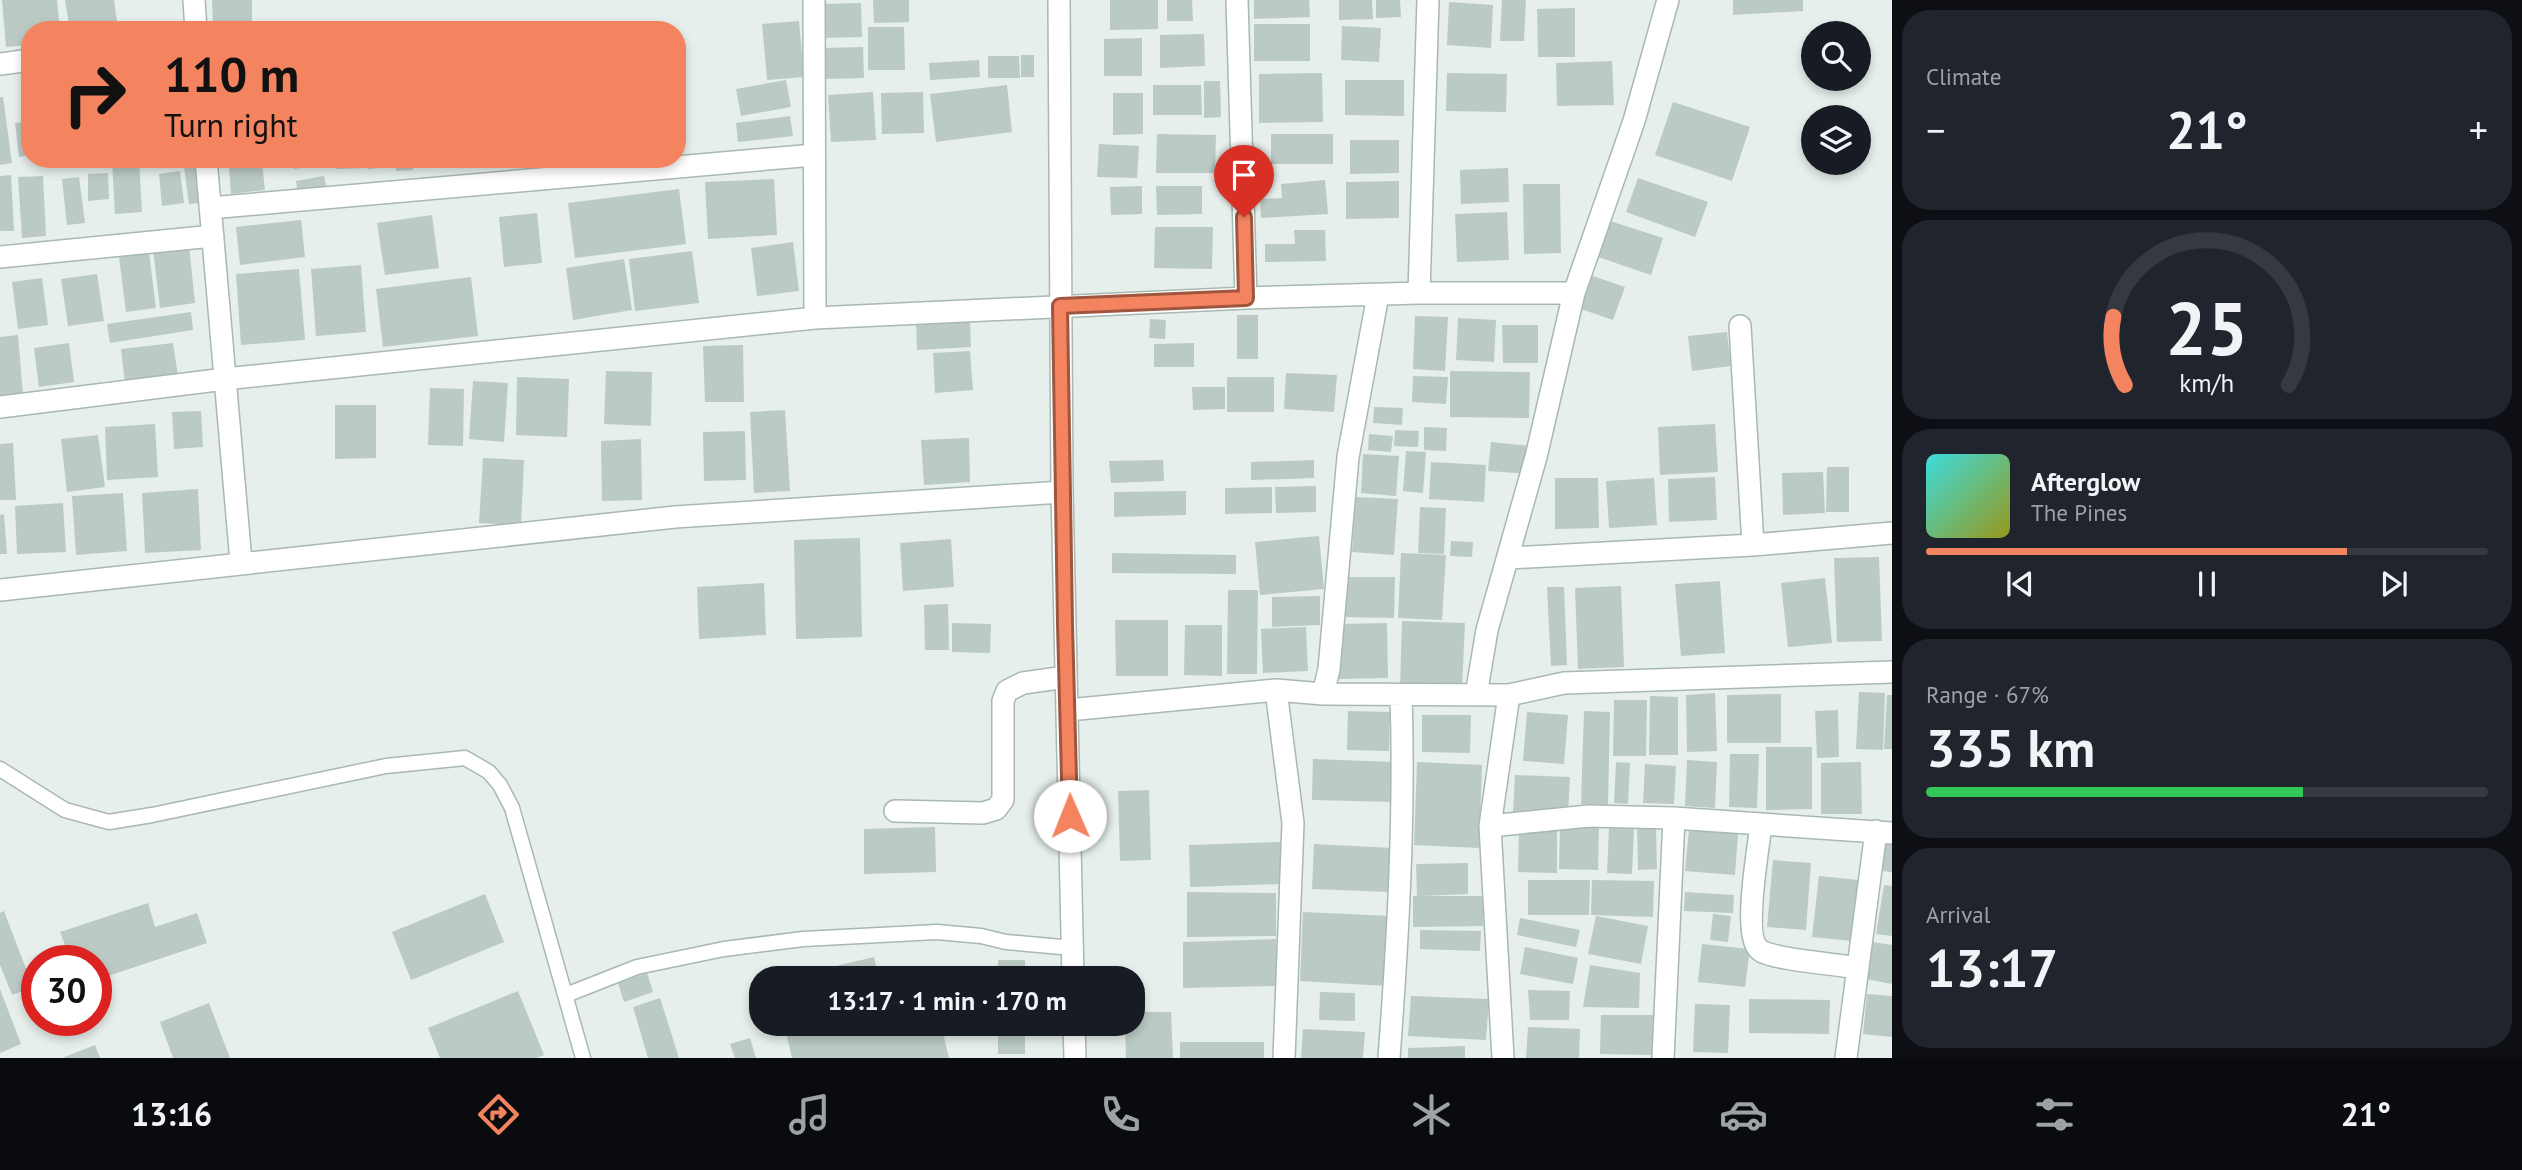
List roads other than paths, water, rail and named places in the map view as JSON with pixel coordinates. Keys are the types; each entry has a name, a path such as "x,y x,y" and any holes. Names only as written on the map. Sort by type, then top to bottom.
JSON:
{"street":[{"path":"194,0 195,21"},
{"path":"814,0 815,318"},
{"path":"1059,0 1062,492 1073,966"},
{"path":"1237,0 1246,298"},
{"path":"1419,293 1428,0"},
{"path":"1476,695 1487,630 1536,457 1574,293 1634,121 1668,0"},
{"path":"0,64 21,62"},
{"path":"686,166 814,155"},
{"path":"207,168 241,562"},
{"path":"210,208 666,168"},
{"path":"0,257 213,236"},
{"path":"0,407 225,379 815,318 1246,298 1419,293 1574,293"},
{"path":"1323,694 1329,668 1348,457 1378,295"},
{"path":"1740,326 1753,545"},
{"path":"0,590 675,517 1062,492"},
{"path":"1509,558 1753,545 1892,533"},
{"path":"1068,710 1276,690 1323,694 1509,695 1564,684 1892,672"},
{"path":"895,811 983,813 996,809 1003,800 1003,701 1007,691 1023,683 1066,677"},
{"path":"1276,690 1293,823 1284,1058"},
{"path":"1389,1058 1397,936 1403,755 1401,695"},
{"path":"1503,1058 1490,826 1509,695"},
{"path":"1490,826 1588,816 1674,818 1884,832 1858,968 1846,1058"},
{"path":"1663,1058 1674,818"},
{"path":"1761,824 1750,921 1752,940 1759,950 1773,955 1858,968"},
{"path":"1074,1036 1075,1058"}],"lane":[{"path":"0,769 65,810 109,822 386,766 465,758 489,772 500,785 512,808 583,1058"},
{"path":"566,995 637,967 724,949 803,939 937,932 1073,948"}]}
